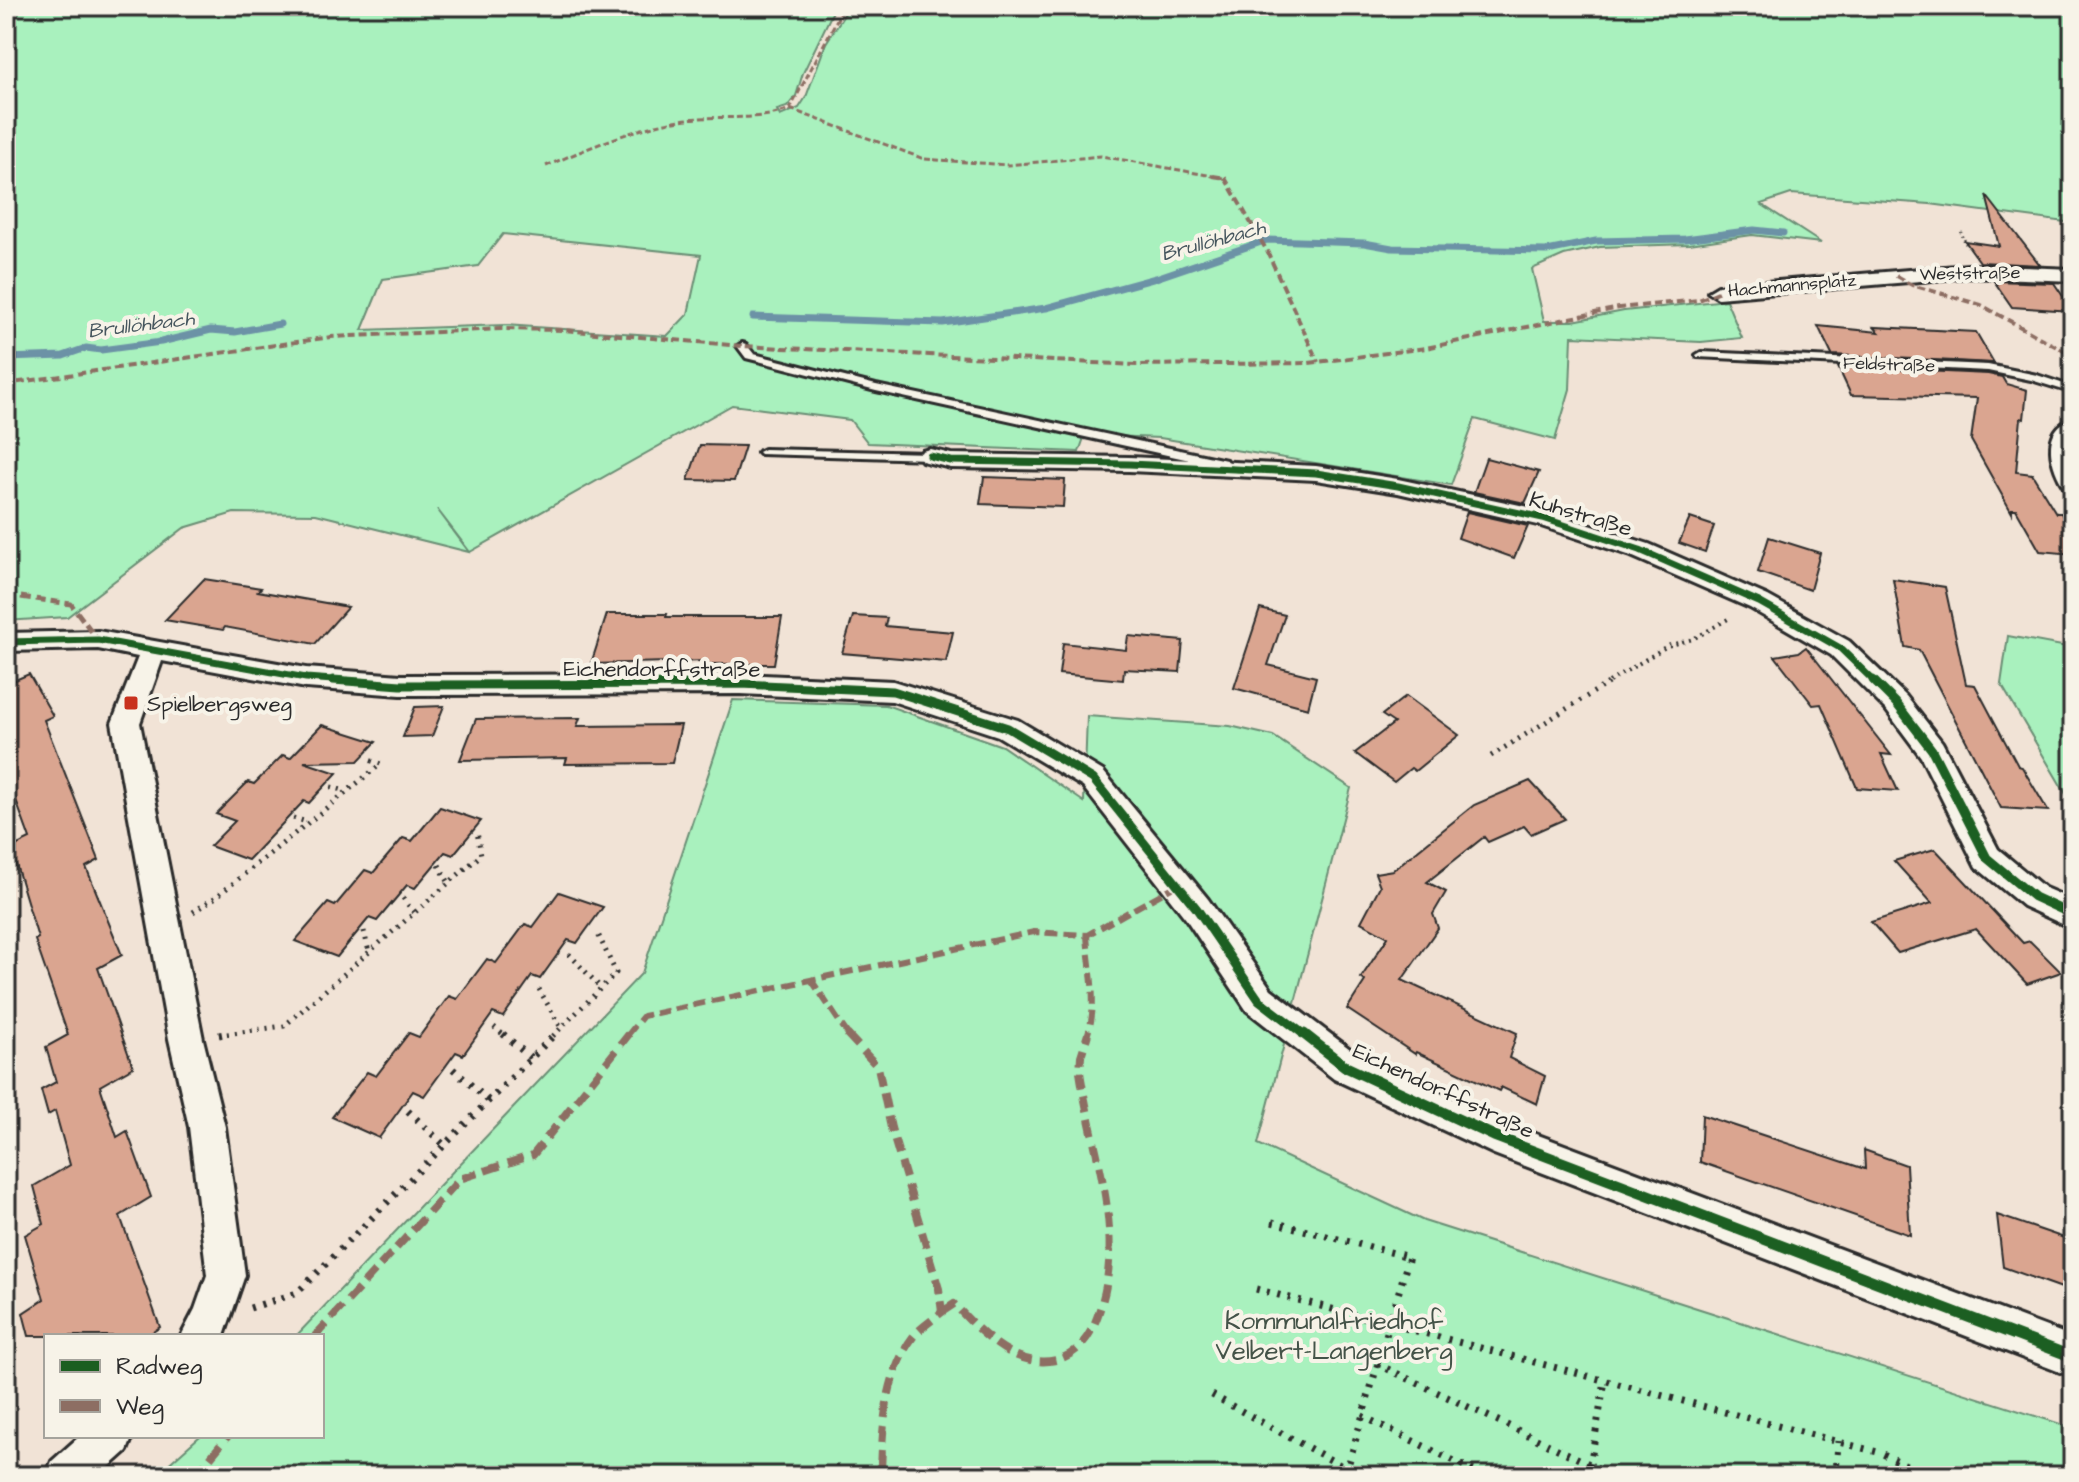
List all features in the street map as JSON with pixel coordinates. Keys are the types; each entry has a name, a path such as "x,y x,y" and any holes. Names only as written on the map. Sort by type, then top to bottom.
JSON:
{"street":[{"name":"Weststraße","path":"1867,279 1968,271 2073,275"},
{"name":"Hachmannsplatz","path":"1718,292 1867,279"},
{"path":"2073,426 2060,445 2060,460 2073,484"},
{"name":"Kuhstraße","path":"930,456 951,461 1316,473 1543,518 1640,550 1759,602 1840,648 1896,703 1932,750 1987,858 2034,897 2073,915"},
{"name":"Eichendorffstraße","path":"6,642 98,640 306,678 401,685 741,684 893,691 1008,728 1093,779 1197,909 1259,1000 1346,1067 1494,1136 2073,1357"},
{"path":"153,651 126,723 186,1039 207,1127 226,1275 206,1328"},
{"path":"67,1476 110,1438"}],"lane":[{"path":"742,346 750,356 862,385 1253,470"},
{"name":"Feldstraße","path":"1701,355 1988,368 2033,377 2073,390"},
{"path":"764,452 930,456"}],"path":[{"path":"1961,232 1967,247"},
{"path":"1491,756 1667,646 1693,639 1759,602"},
{"path":"166,930 216,897 381,764 366,759"},
{"path":"331,787 347,792"},
{"path":"293,818 308,822"},
{"path":"186,1039 284,1026 481,855 477,832"},
{"path":"439,865 449,883"},
{"path":"403,898 414,913"},
{"path":"364,931 369,952"},
{"path":"206,1328 297,1293 616,973 597,932"},
{"path":"569,954 601,988"},
{"path":"539,989 561,1028"},
{"path":"494,1027 531,1058"},
{"path":"453,1069 489,1101"},
{"path":"408,1111 444,1145"},
{"path":"1272,1222 1409,1257 1346,1473"},
{"path":"1256,1289 1838,1441 1881,1453 1929,1476"},
{"path":"1377,1364 1615,1476"},
{"path":"1588,1476 1605,1381"},
{"path":"1212,1395 1346,1473 1360,1476"},
{"path":"1362,1416 1485,1476"},
{"path":"1836,1476 1838,1441"}],"green space":[{"path":"6,6 2073,6 2073,223 1930,204 1791,194 1761,204 1821,243 1752,235 1689,244 1600,247 1564,255 1532,269 1544,321 1573,321 1624,311 1726,300 1742,338 1701,342 1572,336 1570,389 1555,440 1475,419 1451,485 1160,438 1085,435 1079,452 868,443 850,420 732,405 470,552 437,509 469,552 316,514 234,513 184,528 67,617 6,621","holes":["835,7 849,7 826,43 806,97 799,108 780,116 777,110 787,107 796,96 803,73","503,234 701,255 688,314 667,336 505,325 362,330 383,279 478,266"]},
{"path":"2008,636 2073,648 2073,806 2001,684"},
{"name":"Kommunalfriedhof Velbert-Langenberg","path":"733,700 886,705 1002,746 1084,802 1087,716 1230,726 1273,736 1351,788 1258,1144 1424,1221 2073,1428 2073,1476 155,1476 198,1438 324,1438 324,1334 298,1334 642,973"}],"building":[{"path":"1986,195 2040,265 1980,262 1965,241 1999,246"},
{"path":"1994,281 2054,283 2073,311 2012,307"},
{"path":"1818,326 1879,332 1874,327 1976,332 1994,363 1832,355"},
{"path":"1838,367 1988,374 2002,377 2006,384 2027,390 2016,472 2032,474 2056,513 2061,513 2073,533 2073,554 2040,551 2016,509 2012,509 2012,513 1971,440 1977,398 1851,395"},
{"path":"700,445 745,446 734,481 688,480"},
{"path":"1486,458 1539,472 1525,503 1474,492"},
{"path":"984,477 1065,480 1063,507 980,504"},
{"path":"1467,512 1528,526 1514,558 1458,538"},
{"path":"1690,518 1714,526 1705,552 1679,543"},
{"path":"1769,537 1820,553 1810,590 1758,572"},
{"path":"204,579 348,607 315,644 225,627 223,630 165,620"},
{"path":"1893,579 1945,587 1966,684 1975,685 2018,766 2022,767 2048,811 2001,808 1919,650 1905,647"},
{"path":"1260,609 1285,615 1268,665 1316,677 1308,708 1234,688"},
{"path":"607,614 782,617 774,664 706,664 707,661 591,664"},
{"path":"853,616 887,618 885,626 953,632 946,662 842,653"},
{"path":"1128,636 1183,641 1180,672 1124,669 1123,680 1059,674 1063,643 1126,650"},
{"path":"1806,647 1891,755 1881,754 1898,791 1857,788 1821,704 1813,705 1775,656 1799,652"},
{"path":"29,674 53,716 44,720 99,860 86,867 122,955 98,968 133,1067 100,1086 117,1137 127,1131 151,1197 120,1216 160,1327 150,1334 29,1336 23,1313 44,1299 25,1235 44,1224 34,1186 70,1165 55,1111 48,1115 41,1090 56,1082 46,1047 68,1035 35,940 38,938 11,848 30,839 6,773 6,684"},
{"path":"1406,696 1459,735 1415,771 1411,768 1394,782 1355,753 1394,723 1382,715"},
{"path":"444,706 432,736 403,737 415,707"},
{"path":"580,718 577,726 681,725 672,763 565,764 567,758 460,760 476,719"},
{"path":"322,725 376,742 358,761 304,762 337,773 309,803 304,801 248,860 210,846 235,821 216,814 248,782 254,784 283,755 290,758"},
{"path":"1530,781 1565,819 1531,834 1524,826 1488,842 1484,837 1427,882 1446,892 1433,914 1438,928 1402,980 1517,1033 1509,1058 1545,1076 1537,1104 1415,1054 1347,1009 1365,981 1361,978 1388,937 1361,922 1380,886 1375,873 1393,870 1474,805"},
{"path":"440,807 481,821 453,855 445,852 415,888 407,885 377,921 369,918 337,957 295,941 328,903 335,906 365,870 373,873 403,838 412,841"},
{"path":"1935,849 2023,943 2030,941 2061,972 2027,984 1976,929 1898,953 1871,922 1932,903 1894,861"},
{"path":"559,892 603,907 577,943 568,940 540,979 532,976 503,1017 493,1013 463,1055 456,1052 424,1096 413,1091 379,1138 332,1117 367,1072 376,1076 409,1033 419,1037 449,996 457,999 487,959 496,963 525,924 533,927"},
{"path":"1702,1115 1865,1169 1864,1150 1906,1165 1910,1235 1700,1162"},
{"path":"1997,1215 2073,1241 2073,1292 2003,1267"}],"waterway":[{"name":"Brullöhbach","path":"753,317 943,323 1046,308 1156,278 1267,240 1364,243 1392,248 1547,251 1596,241 1685,239 1754,230 1783,233"},
{"name":"Brullöhbach","path":"6,358 63,356 86,348 101,350 161,342 211,330 235,332 280,324"}],"marked path":[{"path":"546,166 646,128 680,120 768,115 790,109 844,6"},
{"path":"790,109 924,159 1008,165 1101,156 1225,178 1267,251 1318,362"},
{"path":"1896,276 1912,285 1981,305 2073,356"},
{"path":"6,384 331,337 502,329 563,330 742,346 1137,365 1309,363 1426,348 1619,308 1699,300 1718,292"},
{"path":"6,595 71,604 98,640"},
{"path":"317,1334 460,1179 533,1155 643,1016 1034,932 1087,935 1177,885"},
{"path":"942,1312 954,1304 998,1346 1025,1359 1040,1361 1055,1360 1076,1351 1096,1321 1107,1289 1111,1258 1106,1197 1080,1072 1081,1056 1095,1007 1090,984 1087,935"},
{"path":"810,978 841,1028 878,1067 891,1128 939,1289 942,1312 913,1337 897,1368 882,1441 881,1476"},
{"path":"195,1476 226,1438"}],"cycle path":[{"path":"930,456 951,461 1129,464 1316,473 1398,486 1543,518 1640,550 1759,602 1840,648 1896,703 1932,750 1987,858 2034,897 2073,915"},
{"path":"6,642 98,640 306,678 401,685 741,684 893,691 1008,728 1093,779 1197,909 1259,1000 1346,1067 1494,1136 2073,1357"}],"place":[{"name":"Spielbergsweg","path":"131,703"}]}
